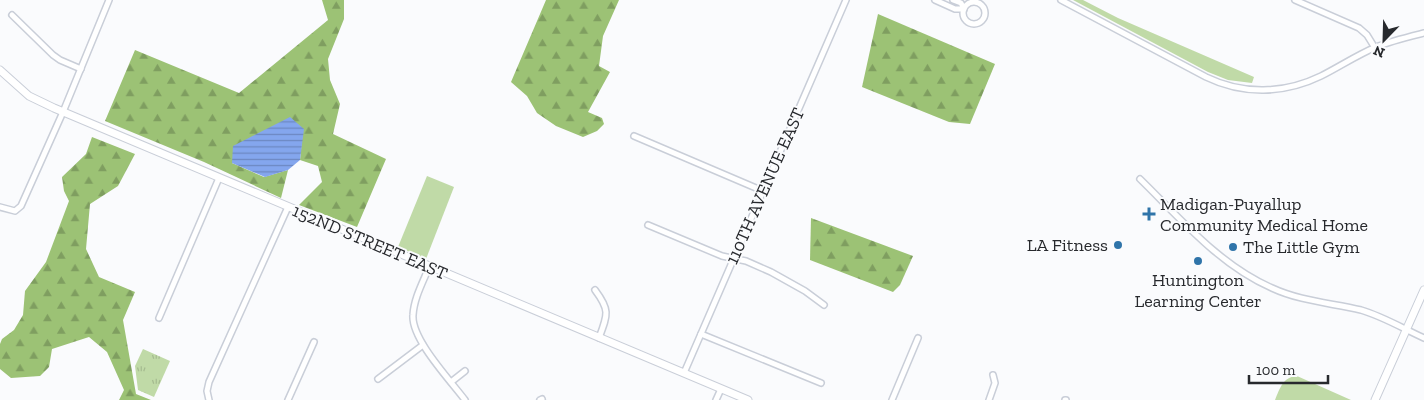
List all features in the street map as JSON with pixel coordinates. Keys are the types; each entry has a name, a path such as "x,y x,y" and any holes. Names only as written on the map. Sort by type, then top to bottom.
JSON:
{"main road":[{"name":"152ND STREET EAST","path":"0,70 29,96 63,112 748,400"},
{"path":"1375,400 1424,290"}],"street":[{"path":"0,208 15,211 21,206 63,112 108,0"},
{"name":"110TH AVENUE EAST","path":"684,373 846,0"},
{"path":"935,0 955,9 964,9 972,2 979,3 985,8 986,15 984,19 979,24 971,24 965,20 964,9 961,3 953,0"},
{"path":"1061,0 1206,77 1236,88 1266,90 1295,86 1320,76 1375,48 1424,33"},
{"path":"1295,0 1359,28 1367,35 1375,48"},
{"path":"12,15 53,55 80,69"},
{"path":"634,136 763,191"},
{"path":"159,318 219,178"},
{"path":"1140,179 1200,238 1230,264 1252,278 1283,293 1363,311 1424,338"},
{"path":"209,400 207,391 209,382 288,207"},
{"path":"648,225 722,256 746,261 790,281 824,305"},
{"path":"429,266 415,302 413,316 416,331 423,345 465,400"},
{"path":"595,290 604,302 606,310 605,321 599,338"},
{"path":"701,334 821,383"},
{"path":"892,400 918,338"},
{"path":"288,400 314,342"},
{"path":"378,379 423,345"},
{"path":"451,382 465,371"},
{"path":"989,400 995,384 993,375"},
{"path":"716,400 720,389"}],"green space":[{"path":"322,0 344,0 344,19 328,59 330,80 340,104 333,134 386,159 357,227 299,205 322,182 318,166 300,160 303,129 232,163 264,177 288,170 281,198 204,162 105,121 135,50 239,93 328,20"},
{"path":"546,0 619,0 603,36 599,66 610,72 588,112 602,118 604,124 597,131 583,137 556,126 537,113 527,96 511,82"},
{"path":"1073,0 1083,0 1118,18 1254,77 1252,83 1228,80 1208,72"},
{"path":"878,14 995,64 970,124 949,122 862,87"},
{"path":"92,137 135,154 118,186 90,204 86,249 99,277 135,292 123,320 136,394 151,400 119,400 124,390 107,352 89,337 52,349 49,367 40,376 11,378 0,369 0,344 2,339 14,330 23,315 25,291 46,262 69,201 64,191 62,177 86,154"},
{"path":"427,176 454,187 426,259 398,247"},
{"path":"811,218 913,256 900,285 893,292 810,260"},
{"path":"143,349 170,361 154,397 138,390 135,366"},
{"path":"1297,376 1351,400 1275,400 1280,387 1285,381 1288,378"}],"water":[{"path":"290,117 304,129 300,160 288,170 265,177 232,163 233,146"}],"place":[{"name":"Madigan-Puyallup Community Medical Home","path":"1149,214"},
{"name":"LA Fitness","path":"1118,245"},
{"name":"The Little Gym","path":"1233,247"},
{"name":"Huntington Learning Center","path":"1198,261"}]}
